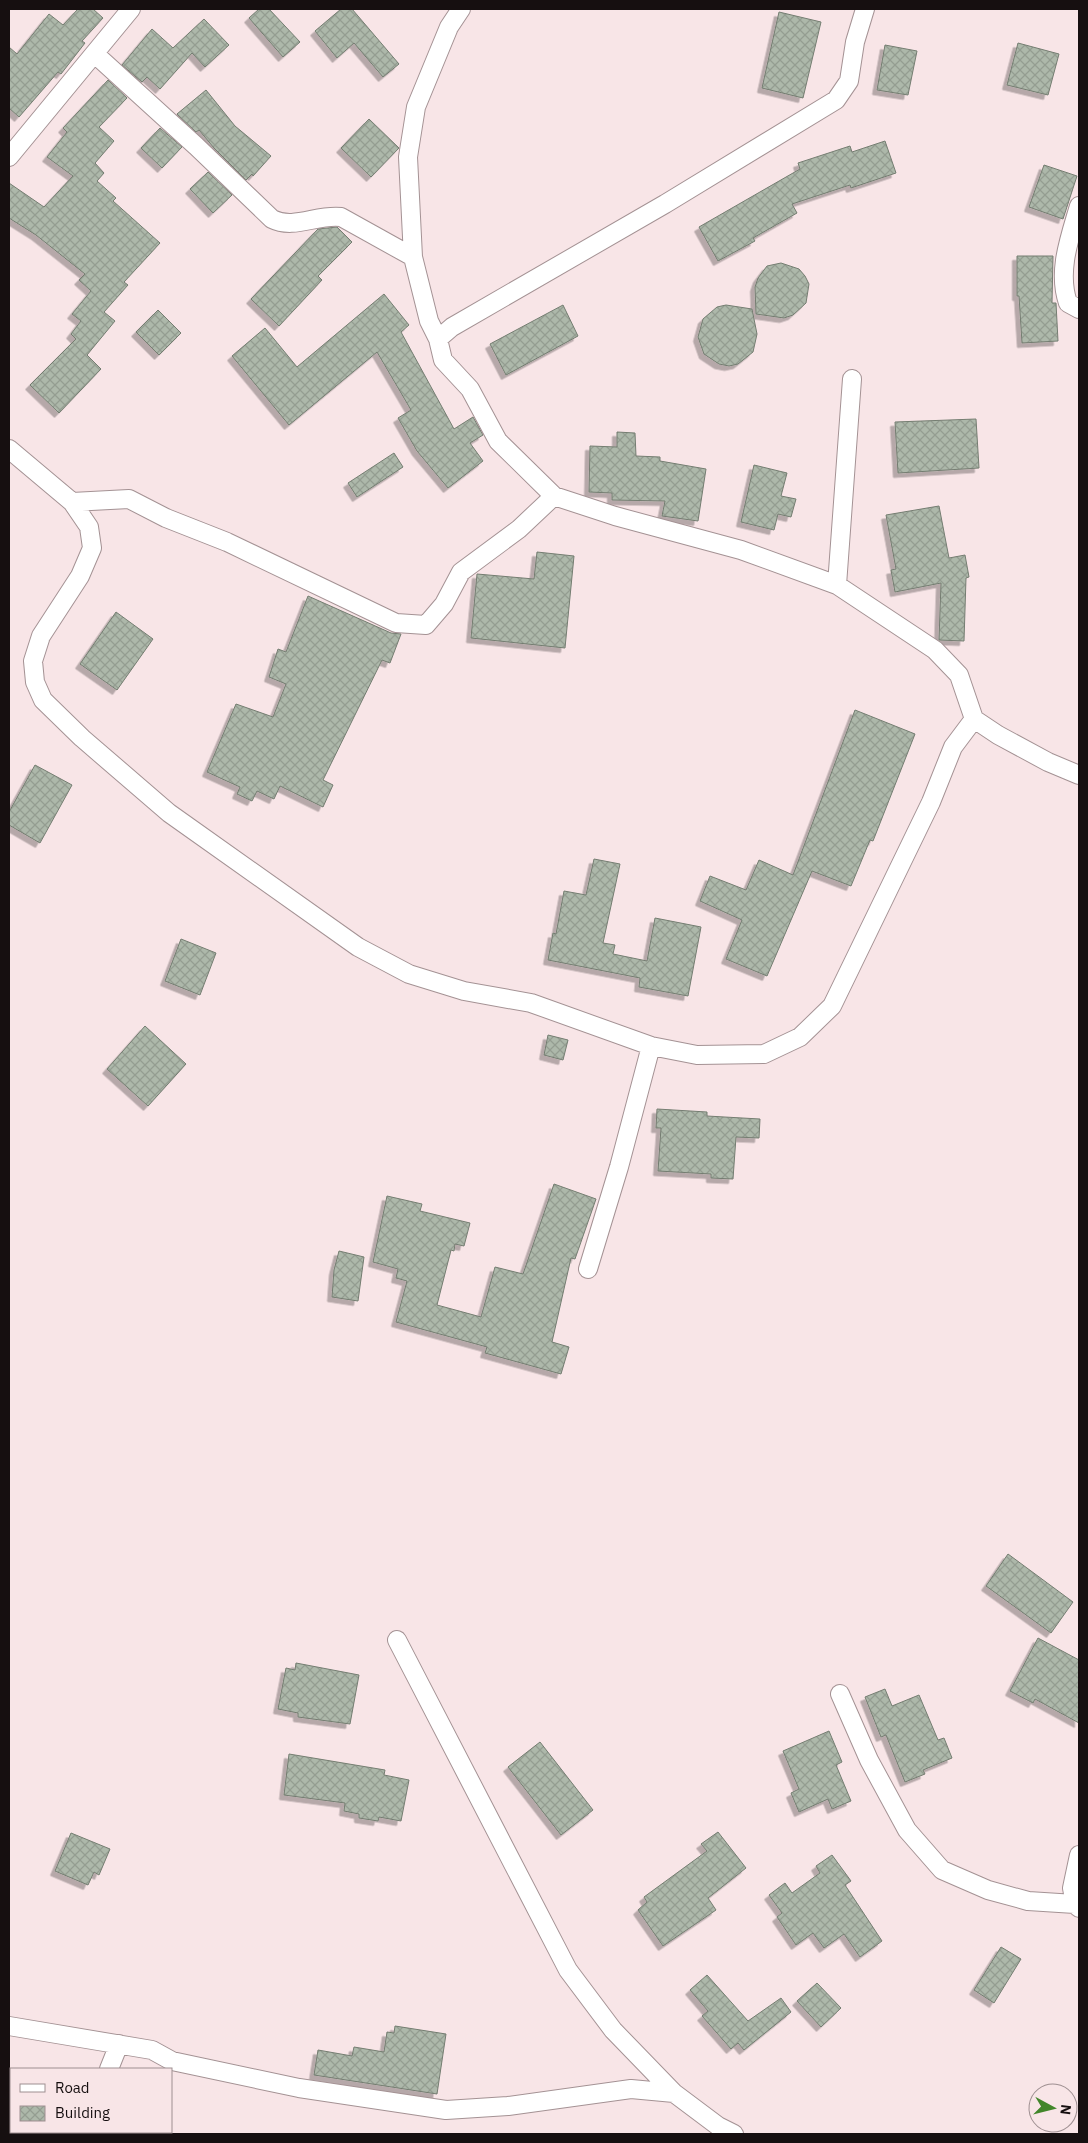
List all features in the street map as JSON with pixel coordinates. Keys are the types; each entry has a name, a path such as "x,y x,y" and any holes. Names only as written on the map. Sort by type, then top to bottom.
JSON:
{"street":[{"path":"9,157 96,55 132,9"},
{"path":"461,9 448,27 416,108 408,157 413,257 430,321 438,339 443,360 470,389 498,441 554,496 615,516 741,550 837,585 934,650 959,675 974,719 1006,740 1079,775"},
{"path":"438,339 452,327 666,204 836,100 849,81 855,42 865,9"},
{"path":"96,55 196,146 272,219 290,224 328,215 341,217 413,257"},
{"path":"1079,206 1068,244 1062,286 1068,303 1079,308"},
{"path":"837,585 852,379"},
{"path":"9,449 72,502 89,527 92,548 80,576 41,636 33,660 34,682 43,700 82,738 169,813 358,947 409,974 464,991 531,1003 651,1046 697,1055 764,1054 800,1037 832,1006 931,802 953,747 974,719"},
{"path":"72,502 129,499 166,518 227,542 396,623 426,625 444,604 461,572 519,529 554,496"},
{"path":"588,1269 619,1167 651,1046"},
{"path":"397,1640 568,1970 613,2030 674,2093 717,2130 734,2134"},
{"path":"840,1694 869,1760 907,1830 942,1870 988,1890 1028,1901 1077,1906 1072,1888 1079,1854"},
{"path":"9,2025 152,2050 172,2061 299,2088 446,2110 508,2106 631,2089 674,2093"},
{"path":"9,2025 26,2026 66,2037"},
{"path":"109,2068 119,2044"}],"building":[{"path":"78,9 93,9 103,18 82,41 85,43 61,74 58,72 19,117 9,108 9,47 17,54 49,14 63,25"},
{"path":"259,9 269,9 300,42 283,57 249,18"},
{"path":"341,9 352,9 399,64 383,77 354,43 337,58 315,31"},
{"path":"779,12 821,22 803,98 762,88"},
{"path":"204,19 229,45 205,67 192,53 160,89 147,77 142,82 122,65 152,29 173,48"},
{"path":"1018,43 1059,54 1048,95 1007,85"},
{"path":"885,45 917,51 908,95 877,90"},
{"path":"108,80 127,98 99,127 114,141 95,163 104,173 97,181 116,198 113,201 160,243 124,282 128,285 104,312 115,321 87,355 101,369 59,413 30,385 76,339 71,334 81,321 72,314 91,291 79,280 85,274 36,235 9,218 9,183 44,207 73,176 47,157 67,132 63,128"},
{"path":"206,90 235,126 271,156 253,176 252,174 246,180 199,130 196,132 177,114"},
{"path":"369,119 399,148 371,177 341,148"},
{"path":"160,128 182,147 162,168 141,148"},
{"path":"885,141 896,173 851,188 850,185 792,204 797,213 753,238 755,241 718,261 699,227 800,169 798,163 850,146 852,152"},
{"path":"1044,165 1077,176 1063,219 1029,207"},
{"path":"208,172 232,195 213,213 190,189"},
{"path":"337,227 352,242 318,276 322,280 279,326 251,299 318,229"},
{"path":"1017,256 1053,256 1052,303 1056,303 1058,341 1022,343 1019,296 1017,296"},
{"path":"781,263 799,269 805,276 809,284 806,303 793,315 784,318 756,314 755,287 758,278 767,266"},
{"path":"384,294 409,325 401,332 454,429 473,417 483,435 470,443 483,461 448,488 417,451 398,418 411,410 377,352 289,425 232,356 265,328 297,367"},
{"path":"563,305 578,336 506,375 490,344"},
{"path":"726,305 752,309 757,334 753,352 738,364 729,366 719,364 704,354 698,337 703,319 717,307"},
{"path":"158,310 181,333 159,355 136,332"},
{"path":"976,419 979,468 898,473 895,422"},
{"path":"617,432 635,433 636,456 660,457 660,461 706,469 698,521 662,516 665,501 612,500 612,493 589,492 590,446 617,447"},
{"path":"394,453 403,467 357,497 348,483"},
{"path":"754,465 787,473 781,496 796,499 791,517 778,514 774,530 741,522"},
{"path":"939,506 949,558 965,555 969,577 966,578 964,641 939,640 941,583 895,592 891,570 896,569 886,515"},
{"path":"537,552 574,556 565,648 471,638 477,574 534,579"},
{"path":"308,596 391,633 401,634 390,663 382,660 323,780 333,785 323,807 280,786 274,799 257,791 252,801 237,794 240,787 207,772 236,704 273,717 286,684 269,677 278,649 286,652"},
{"path":"116,612 153,639 117,690 80,664"},
{"path":"855,710 915,734 873,841 870,840 851,886 812,871 767,976 726,959 742,920 700,901 710,876 746,890 759,860 793,875"},
{"path":"35,765 72,785 40,843 9,825 9,812"},
{"path":"594,859 620,864 603,943 615,945 613,954 647,961 655,918 701,927 688,996 639,987 640,978 548,960 553,933 556,934 564,891 586,895"},
{"path":"181,939 216,953 200,995 165,981"},
{"path":"145,1026 186,1064 148,1106 107,1069"},
{"path":"548,1035 568,1040 563,1060 544,1055"},
{"path":"657,1109 707,1112 707,1116 760,1119 759,1138 736,1137 733,1179 711,1178 711,1174 658,1171 661,1128 656,1128"},
{"path":"554,1184 596,1199 575,1259 571,1258 552,1342 569,1347 561,1374 485,1353 487,1347 396,1322 407,1281 396,1278 398,1269 373,1262 387,1196 422,1204 420,1211 470,1223 464,1246 455,1244 454,1251 451,1250 437,1305 481,1317 495,1267 523,1274"},
{"path":"339,1251 364,1257 358,1301 332,1297 334,1270"},
{"path":"1008,1554 1073,1602 1051,1633 986,1586"},
{"path":"1038,1638 1079,1660 1079,1723 1035,1699 1033,1703 1010,1691"},
{"path":"296,1663 359,1675 350,1724 298,1717 298,1713 278,1709 286,1668 295,1670"},
{"path":"885,1689 892,1706 919,1695 938,1740 944,1738 952,1758 923,1770 925,1774 905,1782 886,1735 881,1737 865,1697"},
{"path":"829,1731 842,1762 836,1765 851,1801 832,1809 828,1799 799,1812 791,1793 799,1789 783,1751"},
{"path":"540,1742 593,1810 561,1835 508,1767"},
{"path":"289,1754 385,1770 384,1775 409,1780 401,1821 379,1817 378,1821 359,1818 359,1814 344,1811 345,1803 284,1795"},
{"path":"718,1832 746,1868 708,1898 716,1910 663,1946 638,1910 647,1902 644,1897 707,1851 701,1844"},
{"path":"71,1833 110,1849 99,1875 94,1872 88,1885 55,1871"},
{"path":"832,1855 851,1881 845,1885 882,1941 860,1957 844,1934 824,1948 813,1933 796,1945 777,1917 782,1913 769,1895 785,1883 792,1893 820,1873 816,1866"},
{"path":"1001,1947 1021,1959 994,2003 974,1990"},
{"path":"707,1975 748,2021 781,1998 791,2012 744,2050 738,2043 731,2049 702,2016 708,2011 690,1990"},
{"path":"817,1983 841,2008 821,2027 797,2001"},
{"path":"395,2026 446,2034 437,2094 314,2075 318,2050 352,2056 354,2047 384,2052 387,2032 394,2033"}]}
